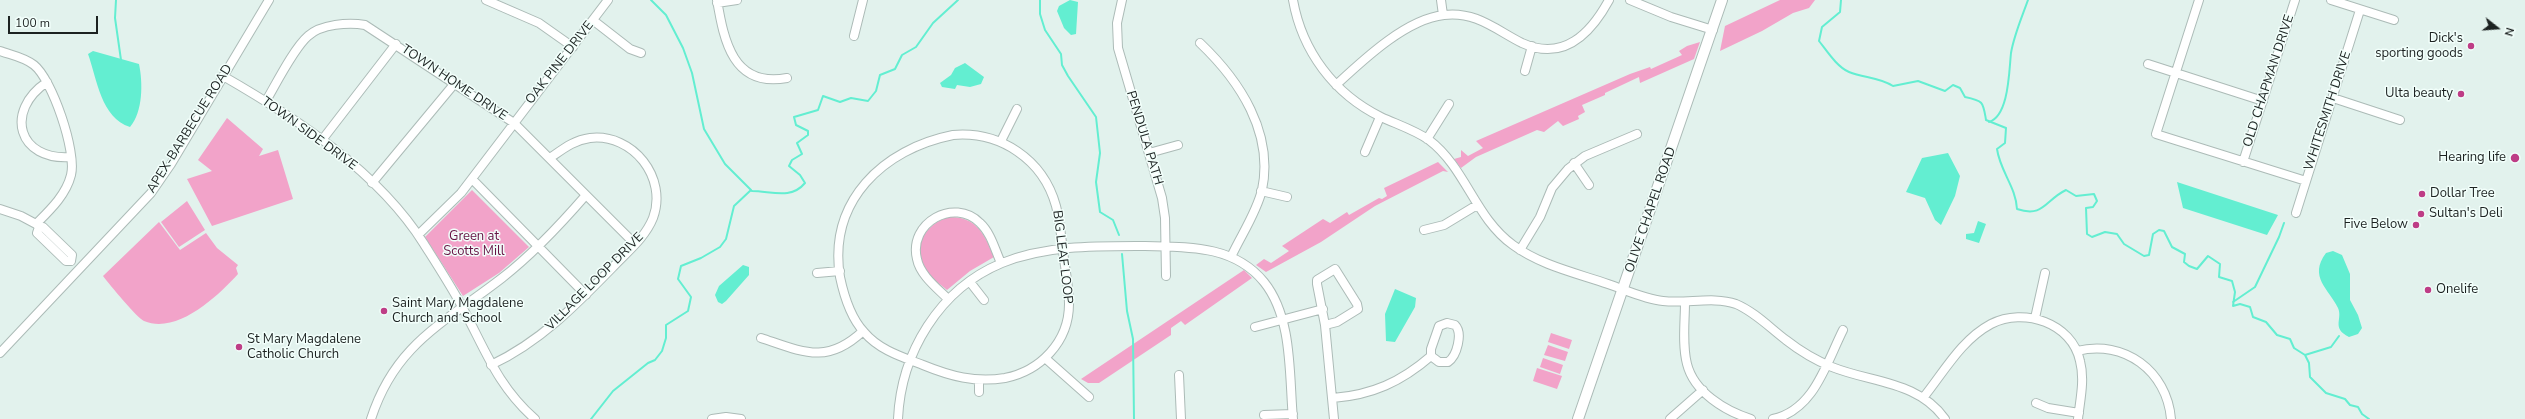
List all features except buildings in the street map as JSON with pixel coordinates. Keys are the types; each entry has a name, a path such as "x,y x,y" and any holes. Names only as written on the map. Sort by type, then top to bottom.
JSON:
{"main road":[{"name":"OLIVE CHAPEL ROAD","path":"1578,419 1722,0"}],"street":[{"name":"APEX-BARBECUE ROAD","path":"0,353 151,193 171,164 269,0"},
{"path":"486,0 500,2 539,23 573,47"},
{"name":"OAK PINE DRIVE","path":"418,235 452,204 594,21 608,0"},
{"path":"737,0 717,2 725,43 735,60 761,78 771,81 787,78"},
{"path":"854,36 863,0"},
{"name":"PENDULA PATH","path":"1122,0 1117,30 1119,55 1149,153 1163,205 1166,276"},
{"path":"1293,0 1298,22 1308,46 1320,66 1336,85 1356,103 1380,117 1427,139 1454,166 1477,205 1499,233 1520,250 1544,262 1658,300 1685,302 1720,301 1740,306 1795,347 1826,364 1891,382 1923,398 1945,419"},
{"path":"1441,0 1443,15"},
{"path":"1336,85 1384,44 1417,24 1443,15 1478,18 1532,46 1557,48 1576,41 1593,26 1609,0"},
{"path":"1630,0 1671,17 1712,30"},
{"path":"2199,0 2156,134 2306,181"},
{"name":"OLD CHAPMAN DRIVE","path":"2244,162 2295,0"},
{"path":"2331,0 2394,20"},
{"name":"WHITESMITH DRIVE","path":"2296,213 2360,10"},
{"path":"594,21 630,49 641,53"},
{"name":"TOWN HOME DRIVE","path":"266,101 305,39 318,30 361,24 376,30 514,123 635,244"},
{"path":"1200,43 1219,61 1236,83 1255,118 1263,153 1261,191 1231,257"},
{"path":"322,140 396,44"},
{"path":"1525,71 1532,46"},
{"path":"0,51 34,65 47,82 68,142 72,174 67,188 37,226 37,233 66,262 71,261 80,268"},
{"path":"2148,64 2263,101"},
{"name":"TOWN SIDE DRIVE","path":"223,76 266,101 322,140 372,183 418,235 462,306 491,365 506,390 535,419"},
{"path":"47,82 29,97 23,109 21,121 24,135 30,145 40,153 59,158 71,158"},
{"path":"372,183 455,83"},
{"path":"2333,98 2400,120"},
{"path":"1427,139 1448,104"},
{"path":"1001,141 1017,109"},
{"path":"1365,152 1380,117"},
{"name":"BIG LEAF LOOP","path":"970,134 1001,141 1025,157 1046,183 1056,206 1062,249 1069,311 1062,335 1046,358 1016,375 979,380 954,376 909,360 884,349 863,331 848,304 840,271 841,236 848,212 861,188 882,166 908,149 944,136 970,134"},
{"path":"1520,250 1540,217 1552,188 1574,163 1637,134"},
{"name":"VILLAGE LOOP DRIVE","path":"491,365 545,332 586,295 635,244 650,224 656,200 654,182 650,170 641,157 616,141 595,138 568,145 550,158"},
{"path":"1149,153 1178,145"},
{"path":"1574,163 1590,185"},
{"path":"472,179 586,295"},
{"path":"1261,191 1288,197"},
{"path":"371,419 379,394 402,358 432,329 501,279 538,247 586,196"},
{"path":"1424,230 1444,226 1477,205"},
{"path":"0,209 21,216 37,226"},
{"path":"948,300 926,276 917,260 916,247 919,235 927,223 935,217 957,212 977,220 989,234 1001,264"},
{"path":"898,419 900,390 909,360 924,330 948,300 970,282 1001,264 1027,255 1062,249 1094,246 1164,246 1201,248 1231,257 1251,269 1264,282 1276,301 1282,319 1293,416 1264,415"},
{"path":"1325,325 1337,322 1358,309 1357,304 1336,269 1317,280 1325,325 1334,419"},
{"path":"817,273 840,271"},
{"path":"2035,318 2045,273"},
{"path":"970,282 984,300"},
{"path":"1685,302 1686,362 1693,377 1703,390 1730,410 1751,419"},
{"path":"1255,327 1323,309"},
{"path":"1923,398 1955,355 1991,324 2018,316 2035,318 2054,326 2077,351 2082,373 2078,416 2048,408 2036,403"},
{"path":"1447,323 1455,325 1460,336 1452,360 1439,362 1431,356 1431,349 1439,326 1447,323"},
{"path":"1773,419 1789,413 1802,403 1814,388 1842,330"},
{"path":"761,338 803,352 820,354 845,346 863,331"},
{"path":"2077,351 2107,348 2122,352 2140,362 2155,376 2164,391 2171,419"},
{"path":"1333,398 1368,394 1388,386 1408,375 1431,356"},
{"path":"1046,358 1089,397"},
{"path":"1179,375 1181,419"},
{"path":"979,380 979,392"},
{"path":"1670,419 1703,390"},
{"path":"712,419 726,417 741,419"}],"green space":[{"path":"1780,0 1815,0 1809,8 1793,13 1762,31 1720,51 1725,26"},
{"path":"1700,42 1694,59 1640,83 1639,77 1582,105 1585,112 1578,116 1579,119 1563,126 1558,121 1544,132 1537,130 1476,157 1461,168 1454,159 1461,157 1461,150 1468,156 1483,148 1476,141 1630,74 1650,67 1651,69 1682,55 1679,51 1687,46"},
{"path":"227,118 263,149 259,156 278,150 293,199 212,226 187,179 212,171 198,160"},
{"path":"1438,162 1448,172 1443,171 1375,206 1321,242 1266,272 1256,265 1264,259 1271,263 1289,251 1282,246 1323,219 1330,223 1347,212 1349,215 1379,198 1382,199 1387,196 1384,188"},
{"name":"Green at Scotts Mill","path":"472,190 529,247 499,273 463,296 425,237"},
{"path":"187,201 205,230 179,247 161,222"},
{"path":"950,217 967,220 979,229 987,241 994,257 970,271 947,290 933,279 926,271 919,254 923,237 928,230 934,224"},
{"path":"159,222 180,250 206,233 217,248 238,265 236,268 238,274 220,293 196,311 170,323 157,324 141,319 103,276"},
{"path":"1244,270 1252,278 1185,325 1181,321 1171,328 1171,335 1099,383 1088,383 1081,379"},
{"path":"1551,333 1572,340 1569,349 1548,342"},
{"path":"1548,345 1568,352 1565,361 1544,355"},
{"path":"1543,358 1563,365 1560,374 1540,367"},
{"path":"1537,368 1562,376 1557,389 1533,381"}],"shaded area":[{"path":"1070,0 1078,2 1076,34 1071,35 1064,28 1057,11 1059,6"},
{"path":"93,51 139,64 141,80 140,105 130,127 120,122 106,107 88,54"},
{"path":"965,63 984,77 981,84 970,87 957,85 955,89 942,87 940,83 951,75 955,68"},
{"path":"1948,153 1960,176 1955,196 1941,225 1935,220 1925,198 1906,192 1922,158"},
{"path":"2177,182 2278,215 2267,235 2183,208"},
{"path":"1978,221 1986,224 1979,243 1966,239 1966,234 1974,233"},
{"path":"2333,251 2342,255 2350,274 2350,300 2358,315 2362,328 2358,334 2349,337 2340,330 2338,308 2320,276 2319,269 2321,261 2326,253"},
{"path":"743,265 749,267 749,275 726,301 722,304 718,302 715,295 719,286"},
{"path":"1395,289 1416,298 1415,307 1395,342 1386,341 1385,314"}],"waterway":[{"path":"116,0 115,18 121,60"},
{"path":"651,0 666,15 683,48 692,73 704,129 725,164 752,191 780,193 793,191 805,183 800,175 789,166 792,160 802,154 797,143 808,135 808,131 796,125 794,117 818,110 823,96 840,102 851,98 868,101 876,91 880,75 895,69 902,55 916,47 933,23 958,0"},
{"path":"1040,0 1040,14 1045,30 1061,54 1062,65 1068,76 1096,117 1100,153 1096,182 1100,212 1113,220 1119,235"},
{"path":"1841,0 1840,12 1822,27 1819,41 1832,58 1849,72 1877,79 1893,86 1918,81 1945,91 1953,85 1960,88 1965,97 1982,103 1986,120 2006,128 2005,143 1997,149 2001,165 2014,193 2017,209 2026,211 2039,210 2066,190 2076,196 2094,194 2097,201 2093,207 2086,208 2087,234 2092,237 2105,232 2117,234 2124,244 2144,256 2149,255 2153,234 2159,230 2164,231 2172,247 2185,254 2184,262 2189,266 2197,269 2208,256 2220,264 2219,277 2232,281 2235,292 2233,306 2240,304 2250,307 2253,317 2266,322 2277,335 2290,339 2294,348 2305,355 2309,363 2310,377 2326,393 2345,399 2350,405 2358,407 2362,414 2369,419"},
{"path":"1989,122 1996,118 2001,111 2004,102 2007,92 2012,46 2028,0"},
{"path":"591,419 613,391 648,363 655,360 662,351 666,338 666,325 688,311 691,297 678,279 681,266 701,258 720,247 726,239 734,206 751,190"},
{"path":"2233,302 2255,287 2279,237 2284,223"},
{"path":"1122,254 1127,311 1133,339 1134,419"},
{"path":"2305,355 2331,347 2339,336"}],"place":[{"name":"Dick's sporting goods","path":"2471,46"},
{"name":"Ulta beauty","path":"2461,94"},
{"name":"Hearing life","path":"2515,158"},
{"name":"Dollar Tree","path":"2422,194"},
{"name":"Sultan's Deli","path":"2421,214"},
{"name":"Five Below","path":"2416,225"},
{"name":"Onelife","path":"2428,290"},
{"name":"Saint Mary Magdalene Church and School","path":"384,311"},
{"name":"St Mary Magdalene Catholic Church","path":"239,347"}]}
